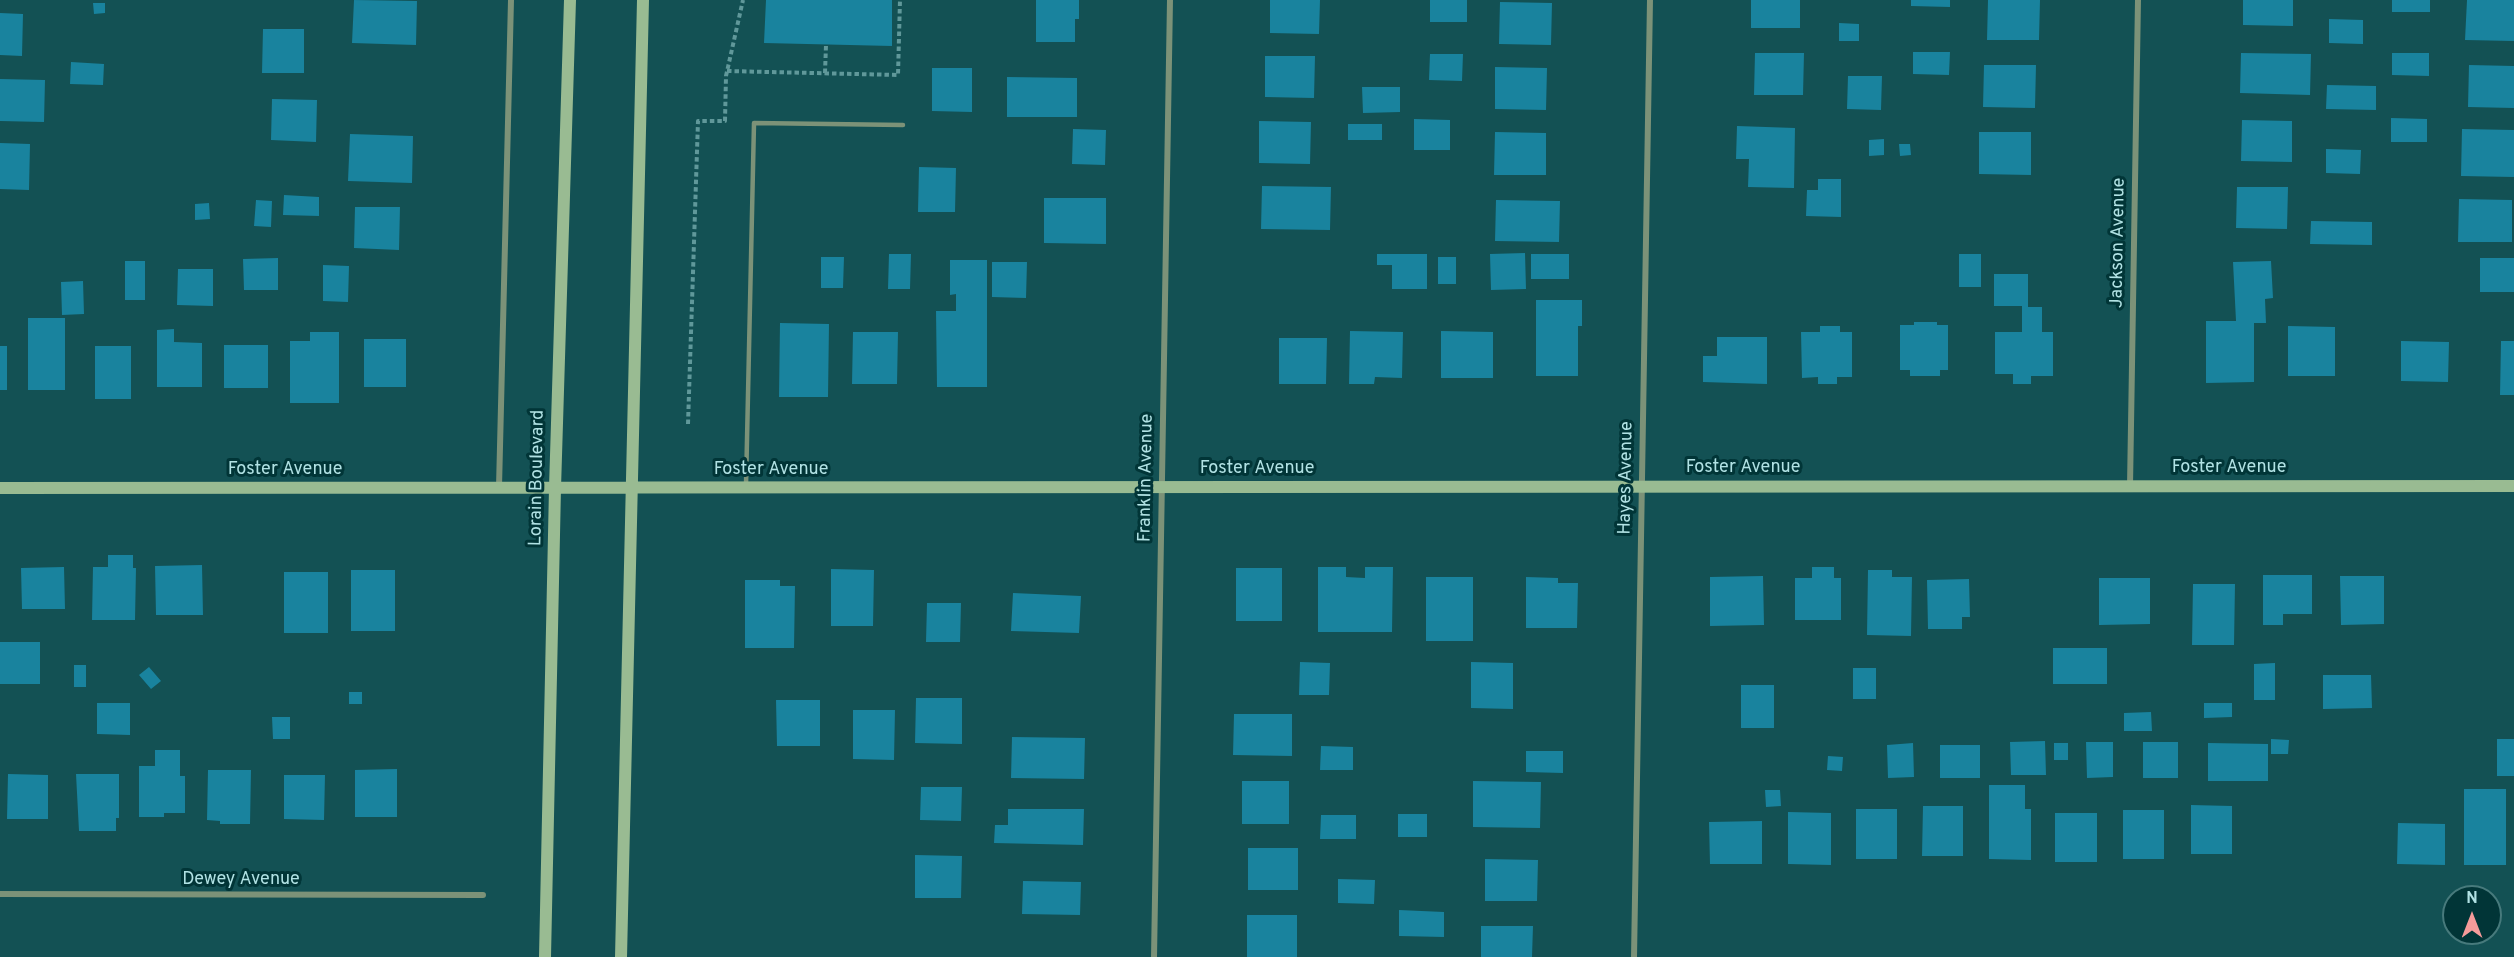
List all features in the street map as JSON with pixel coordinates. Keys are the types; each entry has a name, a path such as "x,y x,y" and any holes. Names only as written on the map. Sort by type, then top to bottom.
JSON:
{"street":[{"path":"499,488 511,0"},
{"name":"Lorain Boulevard","path":"545,957 555,488 570,0"},
{"path":"621,957 643,0"},
{"name":"Franklin Avenue","path":"1154,957 1170,0"},
{"name":"Hayes Avenue","path":"1634,957 1650,0"},
{"name":"Jackson Avenue","path":"2130,486 2139,0"},
{"name":"Foster Avenue","path":"0,488 2514,486"},
{"name":"Dewey Avenue","path":"0,894 483,895"}],"lane":[{"path":"746,488 754,123 903,124"}],"path":[{"path":"688,424 698,121 725,121 727,71 743,0"},
{"path":"727,71 898,75 900,0"},
{"path":"825,73 826,45"}],"building":[{"path":"354,0 417,1 416,45 352,43"},
{"path":"766,0 892,0 892,46 764,43"},
{"path":"1036,0 1079,0 1079,19 1075,19 1075,42 1036,42"},
{"path":"1270,0 1320,0 1319,34 1270,33"},
{"path":"1430,0 1467,0 1467,22 1430,22"},
{"path":"1751,0 1800,0 1800,28 1751,28"},
{"path":"1911,0 1950,0 1950,7 1911,6"},
{"path":"1988,0 2040,0 2039,40 1987,40"},
{"path":"2243,0 2293,0 2293,26 2243,25"},
{"path":"2392,0 2430,0 2430,12 2392,12"},
{"path":"2467,0 2514,0 2514,41 2465,40"},
{"path":"1500,2 1552,3 1551,45 1499,44"},
{"path":"93,3 105,3 105,13 94,14"},
{"path":"0,13 23,14 22,56 0,55"},
{"path":"2329,19 2363,20 2363,44 2329,43"},
{"path":"1839,23 1859,24 1859,41 1839,41"},
{"path":"263,29 304,29 304,73 262,73"},
{"path":"1913,52 1950,52 1949,75 1913,74"},
{"path":"1755,53 1804,53 1803,95 1754,95"},
{"path":"2241,53 2311,54 2310,95 2240,93"},
{"path":"2392,53 2429,53 2429,76 2392,75"},
{"path":"1430,54 1463,54 1462,81 1429,80"},
{"path":"1265,56 1315,56 1314,98 1265,97"},
{"path":"71,62 104,64 103,85 70,84"},
{"path":"1984,65 2036,65 2035,108 1983,107"},
{"path":"2469,65 2514,66 2514,108 2468,107"},
{"path":"1495,67 1547,68 1546,110 1495,109"},
{"path":"932,68 972,68 972,112 932,111"},
{"path":"1848,76 1882,76 1881,110 1847,109"},
{"path":"1007,77 1077,78 1077,117 1007,117"},
{"path":"0,79 45,80 44,122 0,121"},
{"path":"2327,85 2376,86 2376,110 2326,109"},
{"path":"1362,87 1400,87 1400,112 1363,113"},
{"path":"272,99 317,100 316,142 271,140"},
{"path":"2391,118 2427,119 2427,142 2391,142"},
{"path":"1414,119 1450,120 1450,150 1414,150"},
{"path":"2242,120 2292,121 2292,162 2241,161"},
{"path":"1259,121 1311,122 1310,164 1259,163"},
{"path":"1348,124 1382,124 1382,140 1348,140"},
{"path":"1737,126 1795,128 1794,188 1748,187 1749,159 1736,159"},
{"path":"1073,129 1106,130 1105,165 1072,164"},
{"path":"2462,129 2514,130 2514,177 2461,176"},
{"path":"1495,132 1546,133 1546,175 1494,175"},
{"path":"1979,132 2031,132 2031,175 1979,174"},
{"path":"350,134 413,136 412,183 348,181"},
{"path":"1884,139 1884,155 1869,156 1869,140"},
{"path":"0,143 30,144 29,190 0,189"},
{"path":"1899,144 1910,144 1911,155 1900,156"},
{"path":"2326,149 2361,150 2360,174 2326,173"},
{"path":"919,167 956,168 955,212 918,212"},
{"path":"1818,179 1841,179 1841,217 1806,216 1807,190 1818,190"},
{"path":"1262,186 1331,187 1330,230 1261,229"},
{"path":"2237,187 2288,187 2287,229 2236,228"},
{"path":"284,195 319,197 319,216 283,215"},
{"path":"1044,198 1106,198 1106,244 1044,243"},
{"path":"2459,199 2512,200 2512,242 2458,242"},
{"path":"256,200 272,201 271,227 254,226"},
{"path":"1496,200 1560,201 1559,242 1495,241"},
{"path":"209,203 210,219 195,220 195,204"},
{"path":"355,207 400,207 399,250 354,248"},
{"path":"2311,221 2372,222 2372,245 2310,244"},
{"path":"1525,253 1526,289 1491,290 1490,254"},
{"path":"889,254 911,254 910,289 888,289"},
{"path":"1377,254 1427,254 1427,289 1392,289 1392,265 1377,265"},
{"path":"1531,254 1569,254 1569,279 1531,279"},
{"path":"1959,254 1981,254 1981,287 1959,287"},
{"path":"821,257 844,257 843,288 821,288"},
{"path":"1438,257 1456,257 1456,284 1438,284"},
{"path":"278,258 278,290 244,290 243,259"},
{"path":"2480,258 2514,258 2514,292 2480,292"},
{"path":"950,260 987,260 987,387 937,387 936,311 956,311 956,294 950,295"},
{"path":"125,261 145,261 145,300 125,300"},
{"path":"2271,261 2273,298 2265,299 2266,323 2254,323 2254,382 2206,383 2206,321 2236,321 2233,262"},
{"path":"992,262 1027,262 1026,298 992,297"},
{"path":"323,265 349,266 348,302 323,301"},
{"path":"178,269 213,269 213,306 177,305"},
{"path":"1994,274 2028,274 2028,307 2042,307 2042,332 2053,332 2053,376 2031,376 2031,384 2013,384 2013,374 1995,374 1995,332 2022,332 2022,306 1994,306"},
{"path":"83,281 84,314 62,315 61,282"},
{"path":"1536,300 1582,300 1582,326 1578,326 1578,376 1536,376"},
{"path":"28,318 65,318 65,390 28,390"},
{"path":"1914,322 1937,322 1937,325 1948,325 1948,370 1940,370 1940,376 1910,376 1910,370 1900,370 1900,325 1914,325"},
{"path":"780,323 829,324 828,397 779,397"},
{"path":"1820,326 1840,326 1840,332 1852,332 1852,377 1837,377 1837,384 1818,384 1818,377 1802,378 1801,332 1820,332"},
{"path":"2288,326 2335,327 2335,376 2288,376"},
{"path":"174,329 174,342 202,343 202,387 157,387 157,330"},
{"path":"1350,331 1403,332 1402,378 1375,377 1374,384 1349,384"},
{"path":"1441,331 1493,332 1493,378 1441,378"},
{"path":"310,332 339,332 339,403 290,403 290,341 310,341"},
{"path":"853,332 898,332 897,384 852,384"},
{"path":"1717,337 1767,337 1767,384 1703,382 1703,356 1717,356"},
{"path":"1279,338 1327,338 1326,384 1279,384"},
{"path":"364,339 406,339 406,387 364,387"},
{"path":"2401,341 2449,342 2448,382 2401,381"},
{"path":"2501,341 2514,341 2514,395 2500,395"},
{"path":"224,345 268,345 268,388 224,388"},
{"path":"0,346 7,346 7,390 0,390"},
{"path":"95,346 131,346 131,399 95,399"},
{"path":"108,555 133,555 133,568 136,568 135,620 92,620 93,567 108,567"},
{"path":"202,565 203,615 156,615 155,566"},
{"path":"64,567 65,609 22,609 21,568"},
{"path":"1318,567 1346,567 1346,577 1365,578 1365,567 1393,567 1392,632 1318,632"},
{"path":"1812,567 1834,567 1834,578 1841,578 1841,620 1795,620 1795,578 1812,578"},
{"path":"1236,568 1282,568 1282,621 1236,621"},
{"path":"831,569 874,570 873,626 831,626"},
{"path":"351,570 395,570 395,631 351,631"},
{"path":"1868,570 1892,570 1892,577 1912,577 1911,636 1867,635"},
{"path":"284,572 328,572 328,633 284,633"},
{"path":"2263,575 2312,575 2312,614 2283,614 2283,625 2263,625"},
{"path":"1763,576 1764,625 1710,626 1710,577"},
{"path":"2340,576 2384,576 2384,624 2341,625"},
{"path":"1426,577 1473,577 1473,641 1426,641"},
{"path":"1526,577 1558,578 1558,583 1578,583 1577,628 1526,628"},
{"path":"2099,578 2150,578 2150,624 2099,625"},
{"path":"1969,579 1970,617 1962,617 1962,629 1928,629 1927,580"},
{"path":"745,580 780,580 780,586 795,586 794,648 745,648"},
{"path":"2193,584 2235,584 2234,645 2192,645"},
{"path":"1013,593 1081,596 1079,633 1011,631"},
{"path":"927,603 961,603 960,642 926,642"},
{"path":"0,642 40,642 40,684 0,684"},
{"path":"2053,648 2107,648 2107,684 2053,684"},
{"path":"1300,662 1330,663 1329,695 1299,695"},
{"path":"1471,662 1513,663 1513,709 1471,708"},
{"path":"2275,663 2275,700 2254,700 2254,664"},
{"path":"74,665 86,665 86,687 74,687"},
{"path":"149,667 161,681 151,689 139,675"},
{"path":"1853,668 1876,668 1876,699 1853,699"},
{"path":"2323,675 2371,675 2372,708 2323,709"},
{"path":"1741,685 1774,685 1774,728 1741,728"},
{"path":"349,692 362,692 362,704 349,704"},
{"path":"916,698 962,698 962,744 915,743"},
{"path":"776,700 820,700 820,746 777,746"},
{"path":"97,703 130,703 130,735 97,734"},
{"path":"2204,703 2232,703 2232,717 2204,718"},
{"path":"853,710 895,710 894,760 853,759"},
{"path":"2151,712 2152,731 2124,731 2124,713"},
{"path":"1234,714 1292,714 1292,756 1233,755"},
{"path":"272,717 290,717 290,739 273,739"},
{"path":"1012,737 1085,738 1084,779 1011,778"},
{"path":"2271,739 2289,740 2288,754 2271,754"},
{"path":"2497,739 2514,739 2514,776 2497,776"},
{"path":"2045,741 2046,775 2011,775 2010,742"},
{"path":"2086,742 2113,742 2113,777 2087,778"},
{"path":"2143,742 2178,742 2178,778 2143,778"},
{"path":"1913,743 1914,777 1888,778 1887,745"},
{"path":"2054,743 2068,743 2068,760 2054,760"},
{"path":"2208,743 2268,744 2268,781 2208,781"},
{"path":"1940,745 1980,745 1980,778 1940,778"},
{"path":"1321,746 1353,747 1353,770 1320,770"},
{"path":"155,750 180,750 180,776 185,776 185,813 164,813 164,817 139,817 139,766 155,766"},
{"path":"1526,751 1563,751 1563,773 1526,772"},
{"path":"1828,756 1843,757 1842,771 1827,770"},
{"path":"397,769 397,817 355,817 355,770"},
{"path":"208,770 251,770 250,824 220,824 220,821 207,820"},
{"path":"8,774 48,775 48,819 7,819"},
{"path":"76,774 119,774 119,818 116,818 116,831 79,831"},
{"path":"284,775 325,775 324,820 284,819"},
{"path":"1242,781 1289,781 1289,824 1242,824"},
{"path":"1473,781 1541,782 1540,828 1473,827"},
{"path":"1989,785 2025,785 2025,809 2031,809 2031,860 1989,859"},
{"path":"921,787 962,787 961,821 920,820"},
{"path":"2464,789 2506,789 2506,865 2464,865"},
{"path":"1765,790 1780,790 1781,806 1766,807"},
{"path":"2191,805 2232,806 2232,854 2191,854"},
{"path":"1923,806 1963,806 1963,856 1922,856"},
{"path":"1008,809 1084,809 1083,845 994,843 995,825 1008,825"},
{"path":"1856,809 1897,809 1897,859 1856,859"},
{"path":"2123,810 2164,810 2164,859 2123,859"},
{"path":"1788,812 1831,813 1831,865 1788,864"},
{"path":"2055,813 2097,813 2097,862 2055,862"},
{"path":"1398,814 1427,814 1427,837 1398,837"},
{"path":"1321,815 1356,815 1356,839 1320,839"},
{"path":"1762,821 1762,864 1710,864 1709,822"},
{"path":"2398,823 2445,824 2445,865 2397,864"},
{"path":"1248,848 1298,848 1298,890 1248,890"},
{"path":"915,855 962,856 961,898 915,898"},
{"path":"1485,859 1538,860 1537,901 1485,901"},
{"path":"1338,879 1375,880 1374,904 1338,903"},
{"path":"1023,881 1081,882 1080,915 1022,914"},
{"path":"1399,910 1444,912 1444,937 1399,936"},
{"path":"1247,915 1297,915 1297,957 1247,957"},
{"path":"1481,926 1533,926 1532,957 1481,957"}]}
